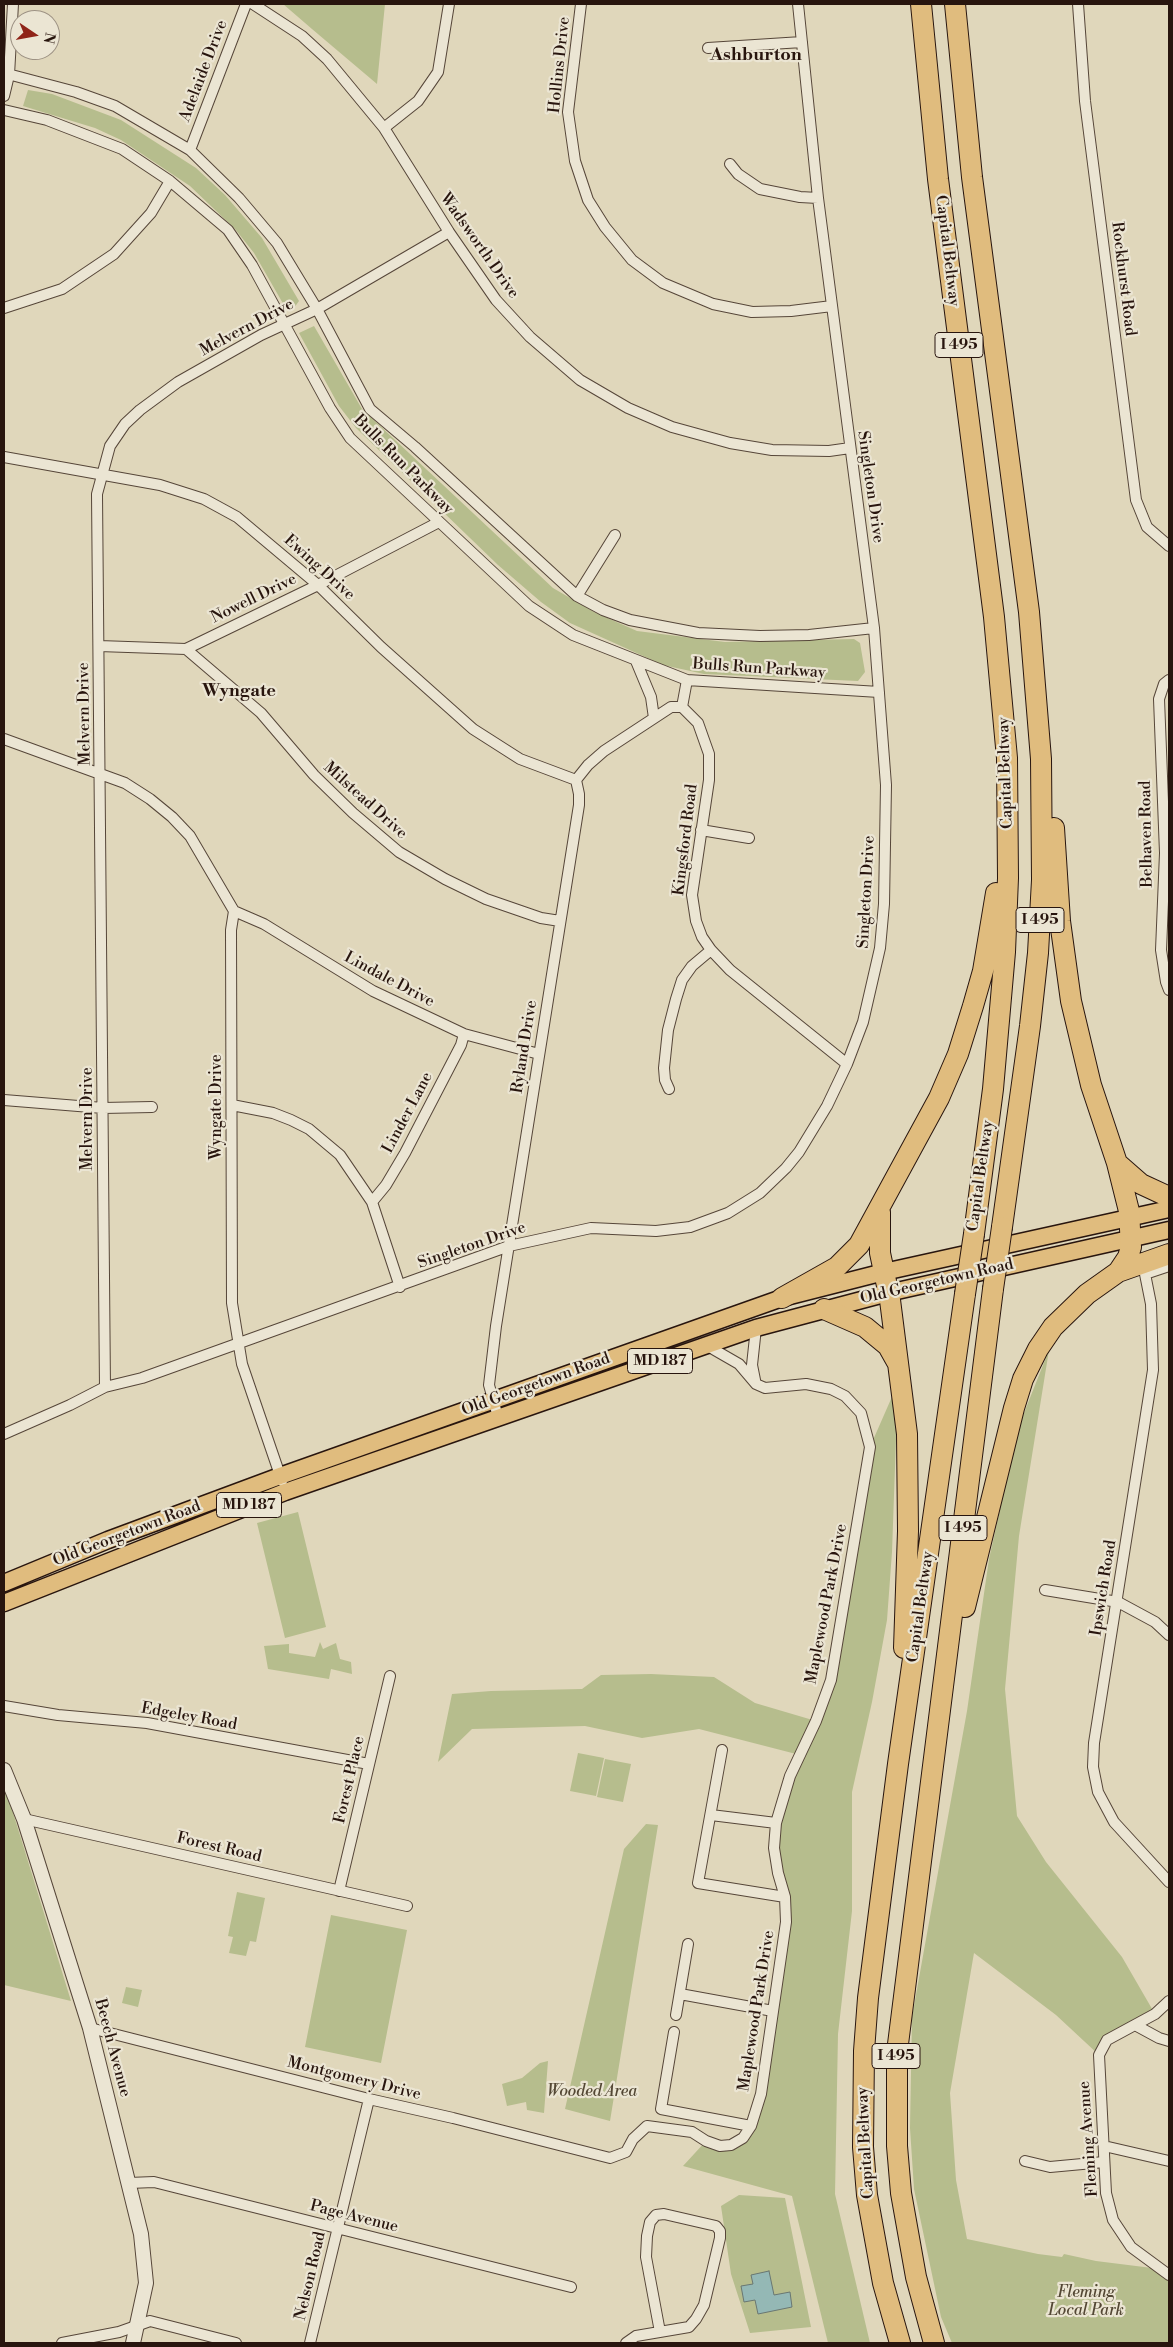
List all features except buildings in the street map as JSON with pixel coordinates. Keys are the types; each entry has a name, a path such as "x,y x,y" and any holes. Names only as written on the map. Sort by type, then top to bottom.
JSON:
{"highway":[{"name":"Capital Beltway","path":"900,2343 873,2239 866,2195 862,2115 864,2051 868,1998 898,1764 993,1089 1005,952 1008,878 1007,758 996,627 938,179 921,4"},
{"name":"Capital Beltway","path":"934,2343 907,2237 896,2146 897,2052 993,1289 1030,1026 1038,953 1042,880 1041,759 1029,612 972,177 955,4"},
{"path":"1029,612 1049,757 1064,957 1080,1044 1117,1163 1130,1218 1132,1238 1128,1257 1118,1272"},
{"path":"782,1298 841,1264 858,1245 939,1098 958,1054 988,945 996,893 1007,758"},
{"path":"1117,1163 1141,1184 1169,1197"},
{"path":"880,1208 878,1235 899,1366 906,1434 908,1531 898,1764"},
{"path":"932,1768 974,1563 1023,1379 1038,1349 1053,1327 1070,1309 1118,1272 1169,1254"},
{"path":"824,1309 865,1327 888,1346 899,1366"}],"main road":[{"name":"Old Georgetown Road","path":"4,1583 108,1540 280,1476 782,1298 884,1272 1169,1209"},
{"name":"Old Georgetown Road","path":"4,1603 285,1492 756,1328 888,1292 1169,1230"}],"street":[{"path":"4,96 13,4"},
{"name":"Adelaide Drive","path":"190,150 246,4"},
{"name":"Wadsworth Drive","path":"253,4 302,36 327,59 384,128 449,232 496,300 530,337 580,380 628,408 672,427 730,443 772,450 829,451 850,448"},
{"path":"384,128 418,100 438,72 449,4"},
{"name":"Hollins Drive","path":"581,4 568,112 575,161 588,200 605,227 632,260 663,282 713,304 752,312 791,311 832,306"},
{"name":"Singleton Drive","path":"4,1434 106,1387 142,1378 510,1246 591,1228 656,1231 690,1227 728,1212 760,1193 786,1168 799,1152 827,1106 847,1064 863,1022 880,948 884,904 886,785 874,628 818,198 798,4"},
{"name":"Rockhurst Road","path":"1078,4 1085,101 1136,500 1147,527 1169,546"},
{"path":"708,48 802,42"},
{"name":"Bulls Run Parkway","path":"6,74 76,92 114,106 190,150 240,198 277,243 317,309 370,409 415,446 577,596 603,610 630,620 698,632 760,636 809,635 874,628"},
{"name":"Bulls Run Parkway","path":"4,110 47,120 122,149 170,181 228,230 252,265 330,408 350,438 529,606 573,634 687,680 879,692"},
{"path":"730,164 738,174 760,189 800,197 818,198"},
{"path":"4,308 62,289 114,254 146,219 170,181"},
{"name":"Melvern Drive","path":"106,1387 97,494 110,446 125,424 140,410 178,382 317,309 449,232"},
{"name":"Ewing Drive","path":"4,457 160,485 204,499 237,517 318,585 381,647 473,729 520,759 576,780"},
{"name":"Nowell Drive","path":"98,646 186,649 318,585 439,522"},
{"path":"577,596 615,535"},
{"name":"Milstead Drive","path":"186,649 261,713 314,776 353,813 399,852 445,879 486,899 540,918 560,921"},
{"path":"636,661 651,697 654,718"},
{"path":"576,780 604,751 672,707 682,707 687,680"},
{"name":"Belhaven Road","path":"1169,680 1164,684 1159,699 1167,852 1160,950 1169,990"},
{"name":"Kingsford Road","path":"682,707 698,723 709,754 709,780 692,895 696,921 702,937 711,950 730,970 847,1064"},
{"path":"4,739 125,783 150,799 172,817 190,836 234,911"},
{"name":"Ryland Drive","path":"498,1417 489,1385 496,1326 579,805 576,780"},
{"path":"701,830 749,838"},
{"name":"Lindale Drive","path":"234,911 264,924 373,992 464,1034 539,1054"},
{"name":"Wyngate Drive","path":"234,911 231,930 232,1302 242,1364 285,1492"},
{"path":"669,1089 665,1080 664,1068 668,1030 676,999 682,980 692,966 711,950"},
{"name":"Linder Lane","path":"372,1202 386,1185 405,1153 461,1045 464,1034"},
{"path":"4,1100 102,1108 152,1107"},
{"path":"232,1105 273,1113 309,1130 340,1155 372,1202 400,1287"},
{"name":"Ipswich Road","path":"1169,1266 1146,1274 1151,1304 1153,1370 1118,1602 1094,1742 1093,1767 1098,1792 1114,1822 1169,1882"},
{"path":"756,1328 752,1365 756,1384"},
{"path":"706,1345 740,1364 756,1384"},
{"name":"Maplewood Park Drive","path":"610,2158 626,2152 633,2139 647,2126 692,2132 706,2141 720,2146 732,2145 743,2138 751,2126 761,2094 786,1922 785,1897 778,1873 774,1848 776,1823 790,1776 816,1721 831,1680 870,1447 861,1413 845,1396 831,1389 816,1385 806,1384 765,1388 756,1384"},
{"path":"1045,1590 1118,1602 1155,1622 1169,1635"},
{"name":"Forest Place","path":"340,1891 390,1676"},
{"name":"Edgeley Road","path":"4,1706 58,1715 147,1723 369,1764"},
{"path":"722,1750 698,1883 785,1897"},
{"name":"Beech Avenue","path":"4,1770 24,1819 90,2028 140,2234 146,2272 138,2325 133,2343"},
{"path":"711,1815 776,1823"},
{"name":"Forest Road","path":"24,1819 407,1906"},
{"path":"676,2015 688,1944"},
{"path":"680,1994 773,2011"},
{"name":"Fleming Avenue","path":"1169,2002 1155,2014 1107,2040 1099,2055 1106,2193 1113,2220 1131,2247 1169,2275"},
{"path":"1135,2024 1159,2038 1169,2041"},
{"name":"Montgomery Drive","path":"90,2028 610,2158"},
{"path":"674,2032 661,2109 751,2126"},
{"name":"Nelson Road","path":"310,2343 369,2099"},
{"path":"1104,2146 1169,2161"},
{"path":"1025,2161 1050,2167 1104,2162"},
{"name":"Page Avenue","path":"128,2183 154,2182 571,2287"},
{"path":"626,2343 636,2336 660,2332 689,2327 704,2305 720,2238 720,2232 716,2226 664,2214 656,2215 650,2222 646,2257 660,2332"},
{"path":"62,2343 119,2332 150,2321 236,2343"}],"green space":[{"path":"283,4 385,4 377,84 312,29"},
{"path":"28,90 52,94 121,120 196,168 225,195 262,238 299,301 294,308 285,307 254,253 235,229 190,186 121,140 95,128 23,106"},
{"path":"314,326 362,409 553,588 594,612 637,631 725,642 854,639 860,643 865,672 858,681 704,674 663,665 570,623 541,602 498,565 356,428 339,406 299,333"},
{"name":"Fleming Local Park","path":"1049,1350 1019,1536 1005,1689 1017,1816 1046,1862 1122,1957 1155,2014 1107,2040 1099,2055 1056,2015 974,1953 950,2093 956,2180 967,2239 1038,2254 1062,2257 1064,2254 1096,2261 1160,2269 1163,2278 1169,2279 1169,2343 952,2343 941,2317 914,2189 910,2128 912,2017 967,1711 989,1559 1018,1428"},
{"path":"898,1383 892,1552 887,1620 872,1702 852,1792 852,1911 838,2034 835,2194 870,2343 828,2343 792,2196 683,2166 706,2141 732,2145 751,2126 786,1922 774,1848 800,1755 699,1729 642,1738 585,1726 472,1729 438,1762 452,1694 582,1689 601,1675 651,1674 714,1677 755,1703 816,1721 831,1680 870,1447"},
{"path":"298,1512 326,1627 285,1638 257,1523"},
{"path":"320,1642 323,1649 336,1643 340,1659 351,1662 352,1674 331,1669 329,1679 268,1669 264,1646 289,1644 289,1653 315,1657"},
{"path":"578,1753 604,1758 596,1796 570,1791"},
{"path":"605,1759 631,1764 623,1802 597,1797"},
{"path":"4,1790 11,1806 71,2001 4,1985"},
{"name":"Wooded Area","path":"646,1824 658,1825 610,2121 565,2109 624,1849"},
{"path":"237,1892 265,1898 256,1942 250,1941 246,1956 229,1953 233,1937 228,1936"},
{"path":"331,1915 407,1930 381,2063 305,2047"},
{"path":"126,1987 142,1990 138,2007 122,2003"},
{"path":"548,2061 544,2113 527,2110 526,2102 507,2106 502,2084 522,2078 540,2063"},
{"path":"739,2195 785,2198 811,2327 750,2333 731,2274 721,2206"}],"water":[{"path":"769,2271 774,2295 790,2292 792,2307 758,2314 755,2300 744,2302 741,2286 753,2284 751,2275"}],"district":[{"name":"Ashburton","path":"756,56"},
{"name":"Wyngate","path":"239,692"}]}
